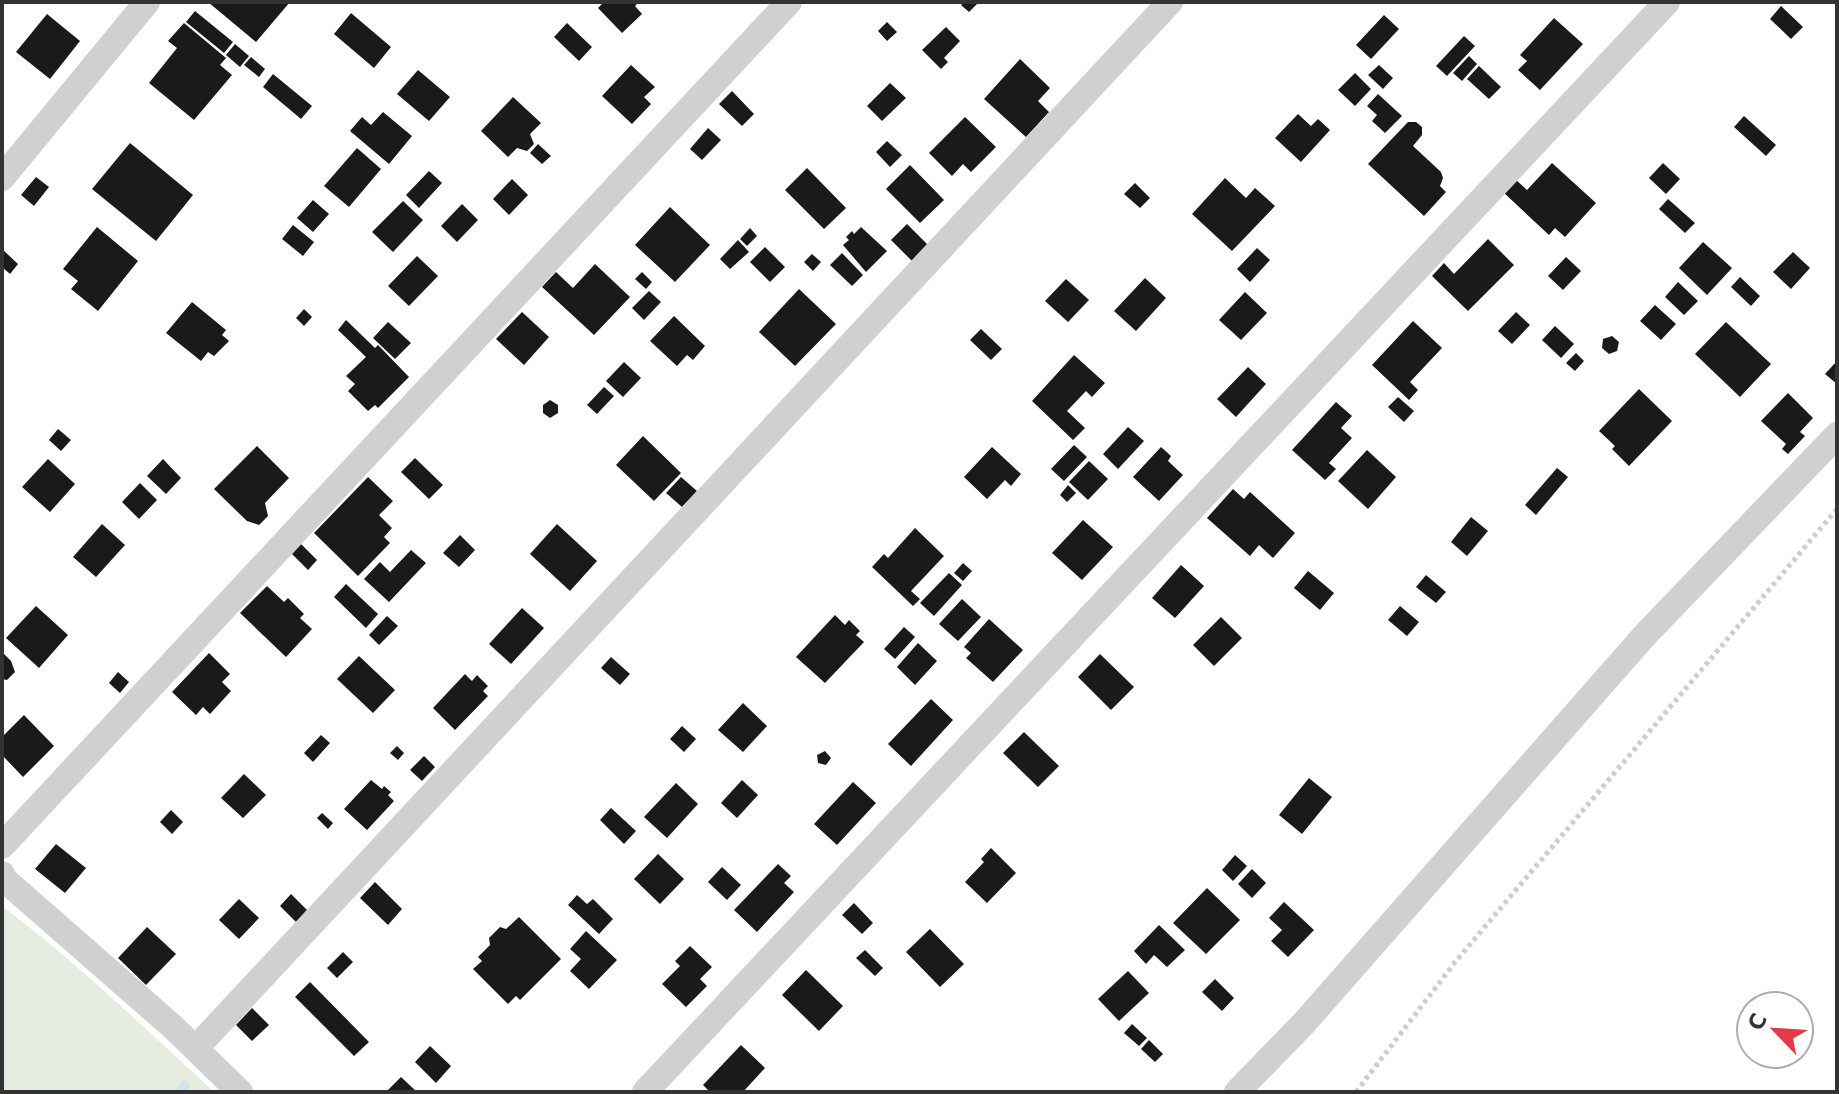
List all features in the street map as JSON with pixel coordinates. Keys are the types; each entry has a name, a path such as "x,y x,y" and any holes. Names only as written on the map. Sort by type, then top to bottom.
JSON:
{"street":[{"path":"2,178 147,2"},
{"path":"2,846 789,2"},
{"path":"196,1048 1170,2"},
{"path":"645,1092 1667,2"},
{"path":"1237,1092 1325,999 1645,635 1837,435"},
{"path":"2,874 5,880 196,1048 240,1092"}],"path":[{"path":"1356,1092 1456,961 1837,509"}],"shaded area":[{"path":"2,906 84,973 214,1092 2,1092"}],"building":[{"path":"208,2 290,2 256,42"},
{"path":"600,2 639,2 635,6 642,14 622,33 598,8 602,4"},
{"path":"964,2 979,2 969,12 961,5"},
{"path":"1781,6 1803,27 1791,39 1770,19"},
{"path":"195,11 233,42 224,53 186,22"},
{"path":"351,13 391,47 374,68 334,34"},
{"path":"47,14 80,41 50,79 16,52"},
{"path":"1384,15 1399,29 1371,59 1356,45"},
{"path":"1554,18 1583,44 1540,90 1518,70 1527,61 1520,55"},
{"path":"887,22 897,32 887,41 878,31"},
{"path":"184,23 226,58 220,65 232,75 194,120 149,83 177,48 168,41"},
{"path":"567,23 592,47 579,61 554,37"},
{"path":"946,27 960,41 944,58 948,62 941,69 922,50"},
{"path":"1464,36 1475,46 1447,76 1436,66"},
{"path":"235,44 249,56 240,67 226,55"},
{"path":"1469,56 1477,64 1462,81 1453,73"},
{"path":"251,57 265,69 259,77 244,65"},
{"path":"1020,59 1050,88 1038,101 1049,112 1026,137 984,99"},
{"path":"631,65 655,87 644,97 651,104 632,124 602,96"},
{"path":"1379,65 1393,78 1383,89 1368,75"},
{"path":"1479,66 1501,87 1489,99 1467,79"},
{"path":"418,70 450,97 429,121 397,94"},
{"path":"1355,73 1371,89 1355,106 1338,90"},
{"path":"273,74 312,106 301,119 263,87"},
{"path":"890,83 906,98 882,121 867,106"},
{"path":"732,91 754,114 742,126 719,104"},
{"path":"1378,94 1402,116 1385,133 1372,121 1377,115 1367,106"},
{"path":"513,97 541,123 530,134 534,144 527,151 517,148 508,157 481,131"},
{"path":"383,112 412,136 389,164 350,131 362,117 371,125"},
{"path":"1298,114 1311,126 1318,119 1330,130 1301,162 1275,138"},
{"path":"1744,116 1776,145 1766,156 1734,127"},
{"path":"965,117 996,147 971,172 963,164 952,176 929,153"},
{"path":"1408,122 1416,122 1422,127 1422,135 1413,146 1441,172 1443,178 1440,186 1446,192 1424,216 1368,164"},
{"path":"708,128 721,140 702,160 690,149"},
{"path":"887,141 902,155 890,167 876,152"},
{"path":"130,143 193,195 156,241 92,189"},
{"path":"538,144 551,156 542,164 530,153"},
{"path":"357,148 381,169 349,207 324,186"},
{"path":"1552,163 1596,203 1565,237 1555,228 1549,235 1503,192 1515,179 1527,190"},
{"path":"1663,163 1680,179 1666,194 1649,178"},
{"path":"910,165 944,200 920,223 886,189"},
{"path":"807,168 846,208 824,229 785,190"},
{"path":"429,171 442,183 419,208 406,195"},
{"path":"36,177 49,187 34,206 21,195"},
{"path":"1225,178 1246,198 1255,188 1275,206 1232,251 1192,214"},
{"path":"512,179 528,195 509,215 493,199"},
{"path":"1135,183 1150,198 1140,208 1124,194"},
{"path":"1668,199 1695,223 1685,233 1659,209"},
{"path":"313,200 329,214 313,232 297,218"},
{"path":"403,201 423,220 393,252 372,232"},
{"path":"462,204 478,220 457,242 441,226"},
{"path":"670,207 710,245 675,282 635,245"},
{"path":"907,224 928,245 912,261 891,240"},
{"path":"293,225 314,242 303,256 282,239"},
{"path":"97,227 138,261 98,311 71,289 78,281 63,269"},
{"path":"861,227 887,251 866,272 843,245 852,231 854,234"},
{"path":"750,228 757,236 747,246 740,239"},
{"path":"1488,239 1514,265 1468,311 1432,276 1444,263 1454,274"},
{"path":"738,240 749,252 730,269 720,259"},
{"path":"1703,242 1732,268 1707,295 1679,268"},
{"path":"765,247 785,267 770,282 750,262"},
{"path":"1257,248 1270,260 1250,282 1237,269"},
{"path":"2,249 18,264 10,274 2,267"},
{"path":"1793,252 1810,268 1791,289 1773,272"},
{"path":"842,253 863,275 852,286 830,265"},
{"path":"812,254 821,262 813,271 804,262"},
{"path":"417,256 438,276 409,306 388,286"},
{"path":"1566,257 1581,271 1563,290 1548,276"},
{"path":"595,264 630,297 594,335 542,287 556,272 573,288"},
{"path":"642,272 652,282 646,289 635,279"},
{"path":"1740,277 1760,296 1751,306 1731,287"},
{"path":"1145,278 1166,298 1136,331 1114,311"},
{"path":"1066,279 1089,300 1068,322 1045,301"},
{"path":"1678,282 1698,301 1684,315 1665,297"},
{"path":"799,289 836,324 795,366 759,332"},
{"path":"649,291 661,302 644,320 632,308"},
{"path":"1245,292 1267,313 1241,340 1219,320"},
{"path":"192,302 226,330 222,335 229,341 214,356 208,352 201,361 166,333"},
{"path":"1655,305 1676,324 1661,340 1640,321"},
{"path":"304,309 312,317 304,326 296,318"},
{"path":"522,312 549,337 524,365 496,339"},
{"path":"1516,312 1530,325 1512,344 1498,331"},
{"path":"674,316 705,346 693,360 687,355 677,366 650,341"},
{"path":"346,320 375,348 378,345 409,377 378,408 375,405 368,411 348,391 355,384 346,376 366,357 338,330"},
{"path":"1413,321 1442,348 1410,382 1418,390 1409,400 1372,365"},
{"path":"388,322 411,343 395,359 373,338"},
{"path":"1726,322 1771,364 1740,397 1695,354"},
{"path":"1555,326 1574,344 1561,358 1542,340"},
{"path":"981,329 1002,349 991,360 970,340"},
{"path":"1612,336 1619,342 1617,351 1609,354 1602,348 1603,339"},
{"path":"1576,353 1584,361 1575,371 1566,363"},
{"path":"1074,355 1105,383 1092,397 1086,391 1067,411 1085,428 1073,440 1032,401"},
{"path":"1837,361 1837,384 1825,374"},
{"path":"624,362 641,378 623,397 606,381"},
{"path":"1248,367 1266,384 1236,417 1217,399"},
{"path":"604,387 614,396 597,414 587,405"},
{"path":"1639,389 1672,421 1629,466 1599,431"},
{"path":"1788,393 1813,418 1800,432 1805,436 1788,454 1782,449 1786,444 1761,421"},
{"path":"1398,397 1414,411 1404,422 1388,407"},
{"path":"550,400 558,405 558,413 550,418 543,413 543,405"},
{"path":"1336,402 1352,416 1341,428 1352,438 1329,463 1336,469 1325,480 1292,450"},
{"path":"1128,427 1144,441 1118,469 1103,454"},
{"path":"58,429 71,440 61,451 49,440"},
{"path":"643,436 681,473 654,501 616,465"},
{"path":"1074,445 1087,457 1064,481 1051,469"},
{"path":"257,446 289,478 265,503 268,516 259,525 247,521 214,489"},
{"path":"992,447 1021,474 1011,486 1005,480 987,499 964,477"},
{"path":"1161,447 1171,456 1168,461 1183,475 1159,501 1133,477"},
{"path":"1367,450 1396,477 1368,509 1338,481"},
{"path":"415,458 443,485 429,499 401,472"},
{"path":"48,459 75,484 50,512 22,487"},
{"path":"163,459 181,478 166,494 147,476"},
{"path":"1089,461 1108,479 1088,500 1069,482"},
{"path":"1557,468 1568,477 1536,515 1525,505"},
{"path":"368,477 393,501 379,515 392,528 384,537 390,543 358,576 314,533"},
{"path":"681,477 697,491 682,507 666,493"},
{"path":"140,483 157,500 139,519 122,502"},
{"path":"1068,485 1076,493 1067,502 1060,495"},
{"path":"1233,489 1244,499 1250,492 1295,533 1273,558 1259,545 1250,556 1207,518"},
{"path":"1471,517 1488,531 1467,556 1451,542"},
{"path":"1083,520 1113,547 1082,580 1052,553"},
{"path":"102,524 125,545 96,577 73,557"},
{"path":"557,524 597,561 570,591 530,554"},
{"path":"915,528 944,556 911,591 920,599 913,606 872,567 884,554 888,558"},
{"path":"460,535 475,550 459,567 443,553"},
{"path":"301,544 317,560 308,570 292,554"},
{"path":"411,550 426,563 389,602 364,579 380,562 390,572"},
{"path":"963,563 972,571 963,581 954,573"},
{"path":"1181,565 1204,586 1175,618 1152,598"},
{"path":"1308,571 1334,593 1320,610 1294,588"},
{"path":"949,573 962,585 934,616 920,603"},
{"path":"1426,575 1446,592 1436,603 1416,587"},
{"path":"346,584 378,614 366,628 334,597"},
{"path":"267,586 284,602 288,598 304,614 300,618 312,629 286,657 240,613"},
{"path":"962,599 981,617 958,641 939,624"},
{"path":"36,606 68,635 39,668 6,638"},
{"path":"1400,606 1419,622 1407,636 1388,620"},
{"path":"522,608 544,628 511,664 489,644"},
{"path":"835,615 845,625 849,620 860,631 856,635 864,642 825,683 796,657"},
{"path":"387,616 398,626 379,645 369,635"},
{"path":"1221,617 1242,638 1214,666 1193,645"},
{"path":"989,619 1023,650 993,682 966,658 971,653 964,647"},
{"path":"904,627 915,637 895,659 884,649"},
{"path":"918,643 937,661 915,685 897,667"},
{"path":"2,652 11,661 15,672 7,680 2,679"},
{"path":"209,653 230,674 222,682 231,691 210,714 203,707 196,715 172,692"},
{"path":"1100,654 1134,687 1111,710 1078,677"},
{"path":"359,656 395,690 373,713 337,679"},
{"path":"611,657 630,674 620,685 601,668"},
{"path":"118,672 129,682 120,693 109,683"},
{"path":"465,674 472,681 477,675 488,686 483,691 488,696 455,730 433,708"},
{"path":"931,699 953,720 911,766 888,744"},
{"path":"743,703 767,726 743,752 718,730"},
{"path":"24,715 54,746 23,777 2,755 2,737"},
{"path":"682,726 696,739 684,752 670,739"},
{"path":"1024,732 1059,766 1038,787 1003,753"},
{"path":"321,735 330,743 313,762 304,753"},
{"path":"397,746 404,753 398,760 390,753"},
{"path":"825,751 831,758 826,765 818,763 817,755"},
{"path":"424,756 435,767 422,781 410,770"},
{"path":"244,774 266,795 243,818 221,798"},
{"path":"1309,778 1332,797 1302,834 1279,815"},
{"path":"371,780 391,792 388,795 394,801 367,830 344,809"},
{"path":"742,780 758,795 737,818 721,803"},
{"path":"853,782 876,803 837,845 814,824"},
{"path":"676,783 698,804 667,838 644,817"},
{"path":"611,808 636,831 624,844 600,820"},
{"path":"171,810 183,822 172,834 160,822"},
{"path":"322,813 333,823 328,829 317,818"},
{"path":"56,844 86,868 65,893 35,869"},
{"path":"991,848 1016,873 987,903 965,882 984,862 981,859"},
{"path":"658,854 684,879 660,904 634,879"},
{"path":"1235,855 1247,866 1233,881 1222,870"},
{"path":"778,864 791,876 784,883 794,892 757,932 734,910"},
{"path":"722,867 741,885 727,900 708,882"},
{"path":"1252,869 1266,883 1252,898 1238,884"},
{"path":"375,882 402,909 388,925 360,898"},
{"path":"1207,888 1240,920 1206,954 1173,923"},
{"path":"291,894 307,910 296,922 280,906"},
{"path":"577,895 587,904 593,899 613,919 599,934 568,905"},
{"path":"239,899 259,918 239,939 219,920"},
{"path":"1284,902 1314,930 1288,957 1271,941 1282,930 1269,918"},
{"path":"854,903 873,923 862,934 842,915"},
{"path":"519,917 561,959 520,1000 516,996 508,1004 473,969 482,961 478,957 490,945 489,938 500,927 506,929"},
{"path":"1159,925 1185,950 1167,967 1154,955 1146,964 1134,951"},
{"path":"147,927 176,954 146,985 118,958"},
{"path":"930,929 964,964 940,987 906,952"},
{"path":"586,931 617,960 589,989 570,971 581,959 570,949"},
{"path":"690,946 712,967 700,979 707,986 686,1007 662,984 680,966 675,961"},
{"path":"865,950 883,968 875,976 856,958"},
{"path":"343,952 353,962 337,978 327,968"},
{"path":"806,970 843,1006 819,1031 782,995"},
{"path":"1128,971 1149,993 1119,1021 1098,999"},
{"path":"1215,979 1234,998 1222,1011 1202,992"},
{"path":"310,982 369,1042 354,1056 295,997"},
{"path":"252,1008 269,1025 252,1041 236,1025"},
{"path":"1132,1024 1147,1038 1139,1046 1124,1033"},
{"path":"1149,1040 1163,1054 1155,1062 1141,1049"},
{"path":"741,1045 765,1068 743,1092 710,1092 703,1085"},
{"path":"430,1046 451,1066 436,1083 415,1062"},
{"path":"401,1077 417,1092 386,1092"}],"waterway":[{"path":"180,1092 185,1085"}]}
